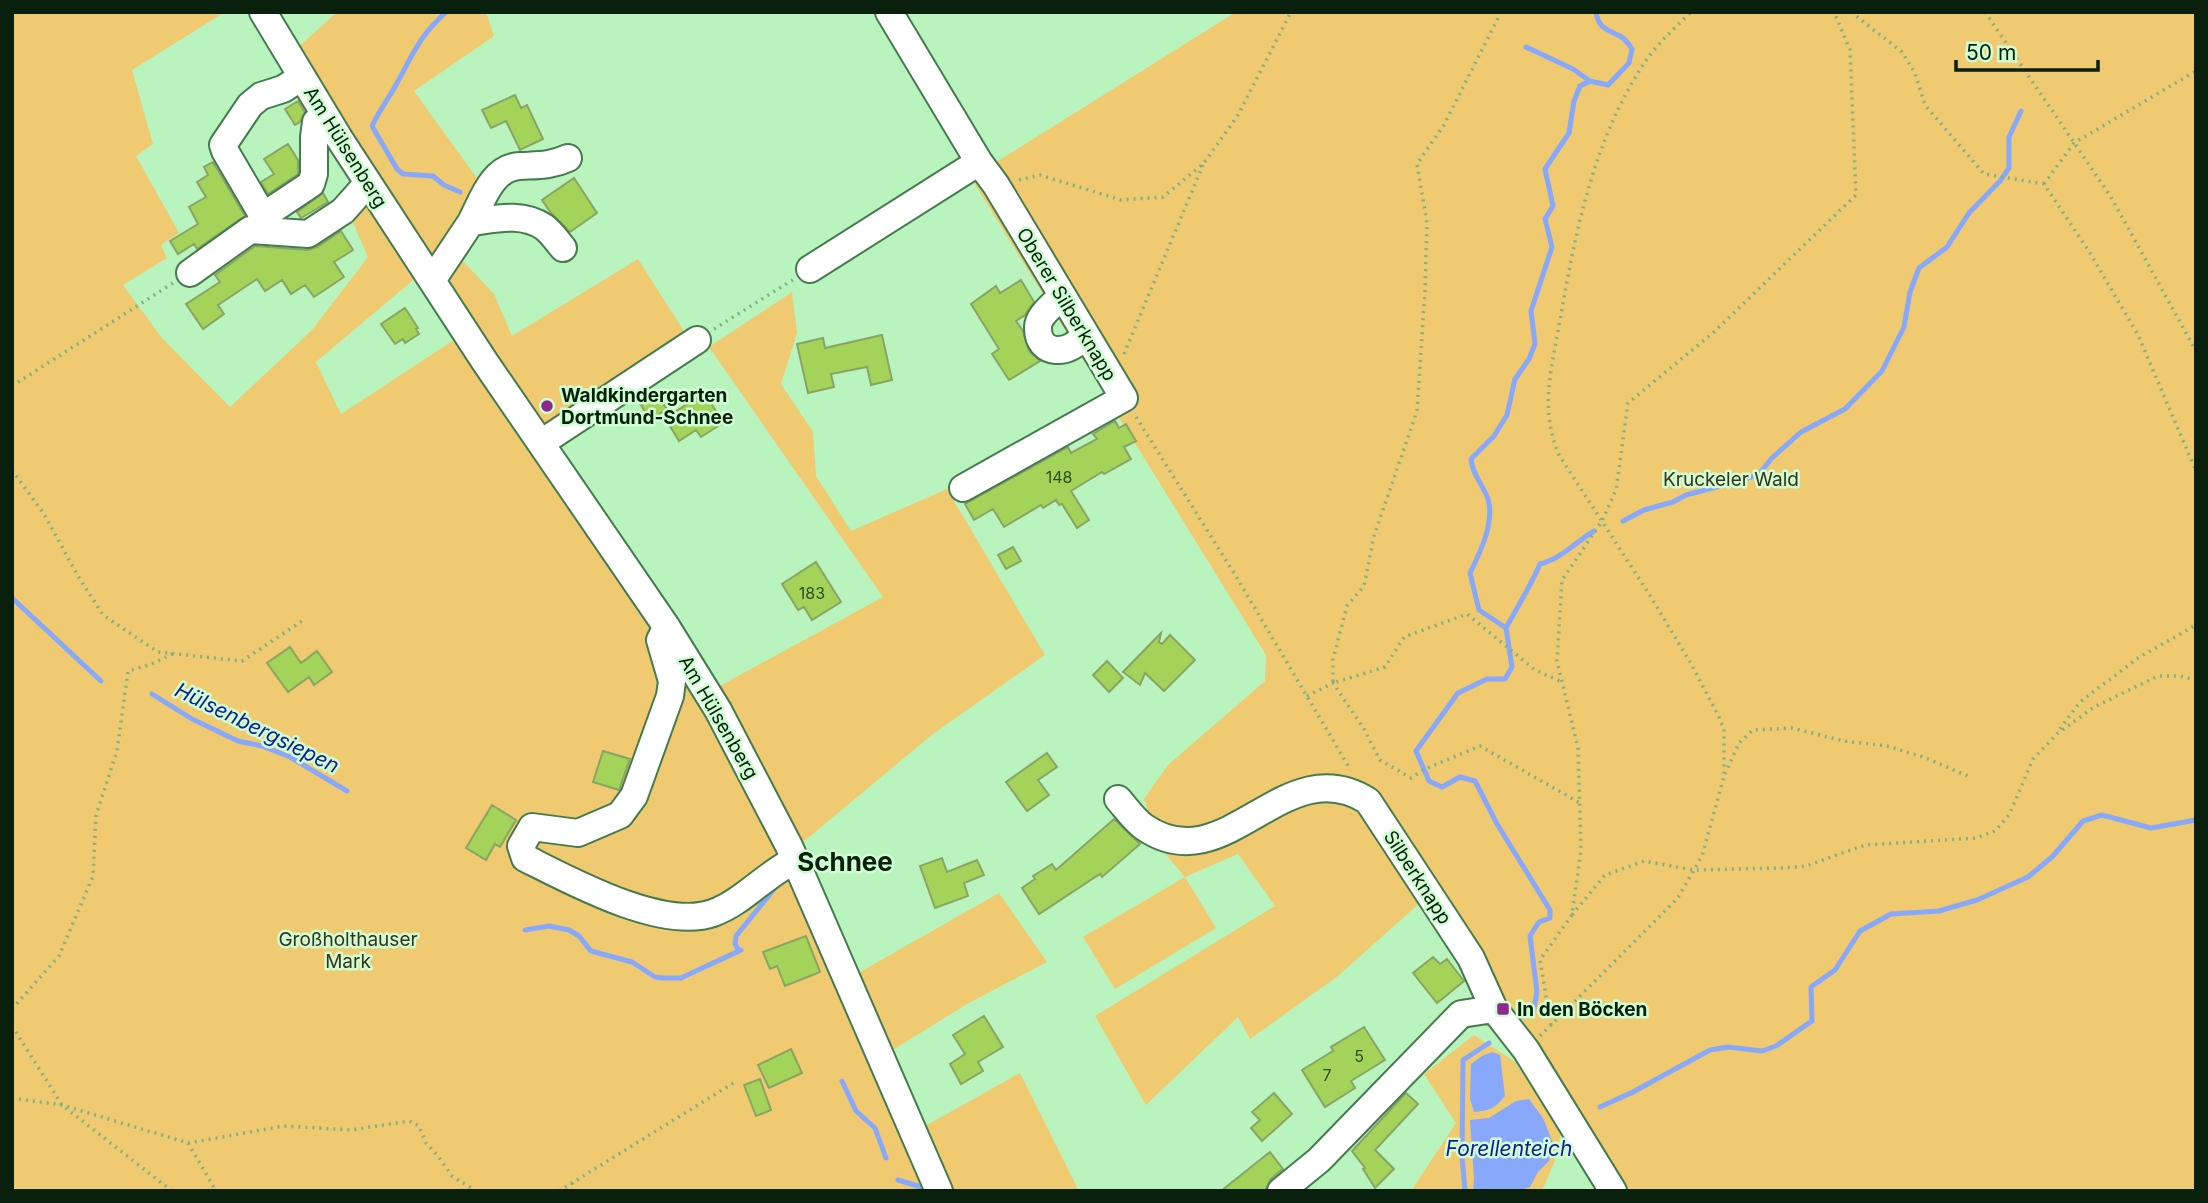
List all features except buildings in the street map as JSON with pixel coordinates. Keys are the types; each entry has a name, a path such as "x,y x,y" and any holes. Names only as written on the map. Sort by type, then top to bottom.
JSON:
{"street":[{"name":"Am Hülsenberg","path":"262,12 368,183 485,362 666,626 723,720 794,860 939,1191"},
{"name":"Oberer Silberknapp","path":"889,12 1124,398 963,488"},
{"path":"259,223 223,145 250,105 261,96 283,89 302,77"},
{"path":"190,273 310,184 314,174 316,121 326,116"},
{"path":"433,279 471,222 490,185 502,171 517,166 553,165 568,158"},
{"path":"810,269 979,162"},
{"path":"259,223 308,234 344,211 368,183"},
{"path":"471,222 523,218 544,227 563,247"},
{"path":"1062,297 1040,319 1038,327 1044,344 1052,350 1062,351 1072,348 1085,334"},
{"path":"541,443 697,340"},
{"path":"666,626 660,640 672,681 670,696 634,796 620,815 579,833 532,827 521,846 525,858 610,897 636,907 677,917 713,913 794,860"},
{"path":"1118,799 1143,826 1168,838 1194,842 1220,835 1280,799 1308,791 1337,788 1353,791 1368,801"},
{"name":"Silberknapp","path":"1368,801 1471,958 1494,1009 1526,1050 1614,1191"},
{"path":"1281,1191 1328,1151 1461,1014 1494,1009"}],"path":[{"path":"1102,362 1125,354 1204,163 1238,115 1292,12"},
{"path":"1501,12 1444,125 1417,164 1427,223 1417,411 1374,536 1364,586 1347,606 1333,659 1333,683 1364,729 1380,760 1411,778 1423,770 1480,746 1580,803"},
{"path":"1690,12 1648,57 1604,142 1590,181 1571,253 1548,385 1548,415 1551,436 1559,455 1690,662 1718,715 1724,729 1724,776"},
{"path":"1572,915 1581,850 1580,803 1578,748 1557,662 1562,580 1602,521 1616,490 1629,403 1714,332 1856,195 1850,50 1834,12"},
{"path":"1851,12 1902,52 1915,73 1925,105 1984,174 2044,184 2090,253 2138,335 2196,471"},
{"path":"1985,12 2111,197 2196,351"},
{"path":"2044,184 2074,143 2196,71"},
{"path":"996,185 1040,175 1121,200 1163,197 1204,163"},
{"path":"697,340 810,269"},
{"path":"12,386 190,273"},
{"path":"1124,398 1234,573 1368,801"},
{"path":"12,470 44,514 103,615 158,652 242,661 305,620"},
{"path":"1307,696 1333,683 1385,667 1404,637 1467,614 1535,670 1562,682"},
{"path":"1970,777 1926,758 1887,746 1844,741 1792,728 1752,730 1739,743 1724,776 1702,856 1694,870 1677,899 1551,1025 1540,960 1605,875 1644,861 1694,870 1806,866 1865,845 1976,838 1995,831 2009,815 2033,759 2057,734 2080,702 2138,658 2196,625"},
{"path":"12,1009 59,956 93,876 96,815 117,751 128,671 152,664 174,653"},
{"path":"2057,734 2094,707 2158,676 2180,676 2196,680"},
{"path":"12,1026 62,1105 172,1191"},
{"path":"559,1191 735,1082"},
{"path":"12,1098 62,1105 188,1143 284,1126 351,1130 410,1121 419,1126 426,1143 439,1156 452,1176 476,1191"},
{"path":"188,1143 216,1191"},
{"path":"572,1183 575,1191"}],"green space":[{"name":"Großholthauser Mark","path":"12,12 225,12 132,70 153,144 136,156 179,233 161,245 167,258 123,285 162,338 230,407 312,330 368,257 350,216 376,182 295,50 337,12 486,12 494,36 414,91 479,181 444,241 494,294 512,336 638,259 689,339 545,435 418,276 316,362 341,414 457,338 723,726 928,1191 12,1191"},
{"name":"Kruckeler Wald","path":"1236,12 2196,12 2196,1191 1619,1191 1432,892 1338,976 1250,1039 1238,1017 1146,1105 1095,1016 1275,906 1238,854 1185,877 1161,849 1144,799 1168,765 1265,681 1266,655 971,178"},
{"path":"792,292 797,333 781,384 813,432 816,476 851,531 947,489 1045,655 933,734 802,843 716,688 883,597 709,347"},
{"path":"1185,877 1216,928 1115,989 1083,937"},
{"path":"999,893 1047,962 967,1004 880,1058 846,980"},
{"path":"1474,1035 1514,1061 1562,1128 1556,1158 1542,1191 1411,1191 1456,1123 1424,1074"},
{"path":"1020,1073 1079,1191 946,1191 918,1130"}],"water":[{"name":"Forellenteich","path":"1492,1052 1500,1055 1505,1096 1492,1108 1474,1112 1470,1099 1471,1064"},
{"name":"Forellenteich","path":"1529,1099 1543,1118 1553,1143 1549,1161 1538,1172 1530,1187 1517,1191 1473,1191 1470,1120 1489,1118 1516,1101"}],"waterway":[{"path":"446,12 418,45 372,126 397,169 403,174 433,176 444,185 460,192"},
{"path":"1520,1017 1533,1013 1537,992 1530,936 1539,922 1550,918 1550,910 1497,824 1475,781 1460,777 1442,787 1429,781 1416,751 1458,693 1487,679 1505,679 1512,667 1506,628 1479,610 1470,573 1490,517 1488,499 1473,470 1471,459 1494,436 1507,415 1515,379 1529,359 1535,344 1531,311 1552,247 1545,219 1553,206 1545,169 1569,133 1574,101 1580,86 1590,81 1608,85 1629,63 1631,47 1622,37 1601,25 1596,12"},
{"path":"1526,47 1573,69 1590,81"},
{"path":"1623,521 1644,510 1673,502 1686,495 1759,474 1772,458 1801,432 1845,409 1882,371 1904,327 1910,292 1919,268 1947,247 1969,213 2009,168 2009,137 2021,111"},
{"path":"1506,628 1540,564 1562,554 1594,531"},
{"name":"Hülsenbergsiepen","path":"12,598 101,681"},
{"name":"Hülsenbergsiepen","path":"152,694 192,719 238,741 262,746 290,757 347,791"},
{"path":"1600,1107 1710,1050 1728,1047 1762,1051 1776,1046 1812,1021 1811,987 1835,970 1860,931 1891,914 1939,911 1977,900 2028,877 2053,856 2083,821 2102,815 2151,828 2196,820"},
{"path":"739,951 735,944 736,936 779,883"},
{"name":"Hülsenbergsiepen","path":"525,930 549,926 569,930 579,936 591,951 632,962 655,977 662,978 681,978 741,950"},
{"path":"1465,1191 1462,1156 1463,1060 1489,1043"},
{"name":"Hülsenbergsiepen","path":"842,1081 856,1111 875,1128 886,1158"},
{"name":"Hülsenbergsiepen","path":"898,1180 921,1187 922,1191"}],"place":[{"name":"Waldkindergarten Dortmund-Schnee","path":"547,406"},
{"name":"In den Böcken","path":"1503,1009"}],"district":[{"name":"Schnee","path":"845,862"}]}
